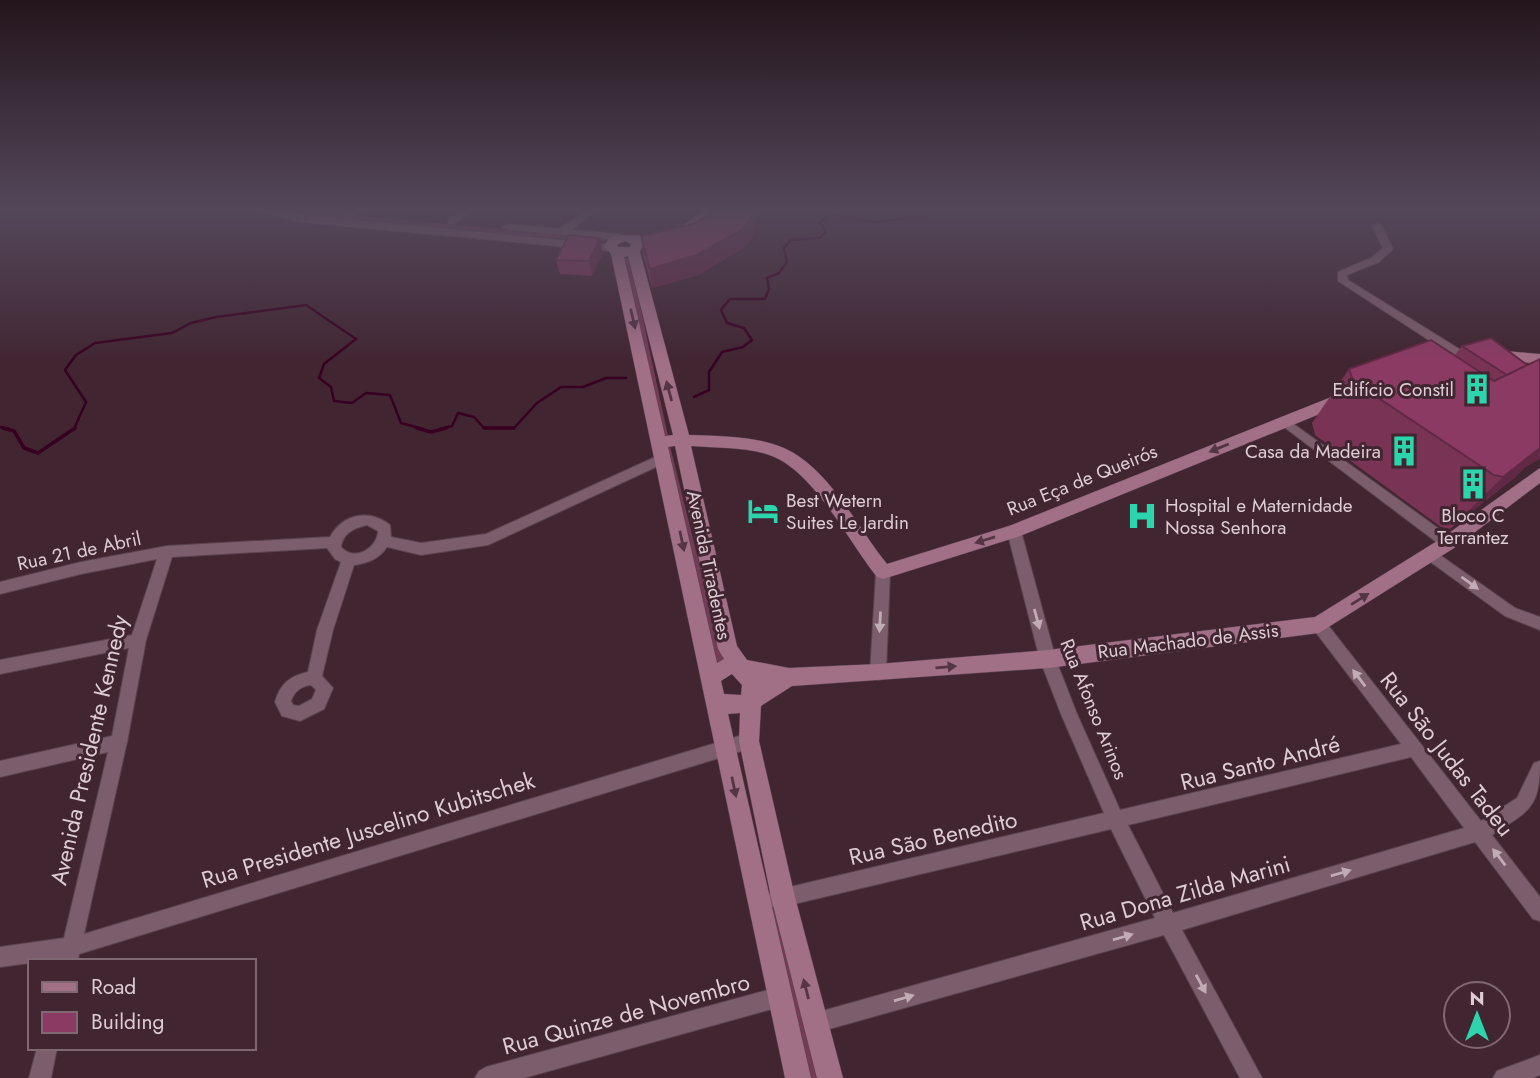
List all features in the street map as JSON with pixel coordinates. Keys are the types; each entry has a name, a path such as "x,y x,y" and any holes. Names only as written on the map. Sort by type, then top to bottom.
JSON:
{"main road":[{"name":"Avenida Tiradentes","path":"629,260 662,450 797,1078"},
{"name":"Avenida Tiradentes","path":"630,260 682,440 728,649 752,683 748,741 783,897 830,1078"},
{"path":"1440,363 1499,355 1540,359"},
{"name":"Rua Eça de Queirós","path":"883,572 1014,531 1362,391"},
{"path":"662,450 682,440 760,447 787,457 828,499 860,547 883,572"},
{"name":"Rua Machado de Assis","path":"738,666 789,677 878,673 1048,659 1319,625 1448,543 1540,474"},
{"path":"711,676 723,667 738,666"},
{"path":"714,699 735,706 751,702 789,677"}],"street":[{"path":"1374,260 1342,275 1343,281 1465,358"},
{"path":"1284,421 1448,543"},
{"path":"384,541 421,549 488,539 662,450"},
{"path":"367,520 385,529 384,541 374,553 349,559 337,553 334,542 343,529 367,520"},
{"name":"Rua Afonso Arinos","path":"1014,531 1048,659 1117,821 1251,1078"},
{"name":"Rua 21 de Abril","path":"0,588 81,568 167,552 334,542"},
{"name":"Avenida Presidente Kennedy","path":"70,954 119,743 138,640 167,552"},
{"path":"1430,554 1510,612 1540,624"},
{"path":"314,678 325,631 349,559"},
{"path":"878,673 883,572"},
{"name":"Rua São Judas Tadeu","path":"1319,625 1540,912"},
{"path":"0,667 138,640"},
{"name":"Rua Presidente Juscelino Kubitschek","path":"0,957 70,954 725,746 748,741"},
{"path":"0,769 119,743"},
{"name":"Rua Santo André","path":"1117,821 1413,749"},
{"name":"Rua Dona Zilda Marini","path":"814,1023 1169,924 1480,832 1523,804 1540,769"},
{"name":"Rua São Benedito","path":"759,904 1117,821"},
{"name":"Rua Quinze de Novembro","path":"486,1078 779,997"},
{"path":"40,1078 47,1050"},
{"path":"1504,1078 1540,1065"}],"shaded area":[{"path":"624,260 630,260 668,436 664,436"},
{"path":"665,446 670,446 724,663 715,665"},
{"path":"776,907 821,1078 808,1078 771,909"}],"building":[{"path":"648,260 679,260 650,269"},
{"path":"1491,338 1527,365 1507,375 1462,346"},
{"path":"1431,340 1494,381 1540,359 1540,448 1503,477 1494,475 1353,381 1349,369"}],"waterway":[{"path":"694,397 709,390 709,372 722,352 743,347 752,340 744,328 727,323 721,310 730,299 765,299 769,289 767,278 779,273 787,260"},
{"path":"74,429 86,402 65,370 76,355 95,343 172,333 191,323 216,317 306,305 356,339 324,364 319,378 331,387 334,401 352,403 366,393 390,395 401,423 423,429"},
{"path":"440,429 452,426 458,413 474,417 484,428 514,428 537,403 561,387 583,387 606,378 626,378"},
{"path":"0,427 9,429"},
{"path":"3,428 14,431 24,448 38,453 74,429"},
{"path":"417,428 431,432 446,428"}],"place":[{"name":"Edifício Constil","path":"1477,389"},
{"name":"Casa da Madeira","path":"1404,451"},
{"name":"Bloco C Terrantez","path":"1473,484"},
{"name":"Best Wetern Suites Le Jardin","path":"763,511"},
{"name":"Hospital e Maternidade Nossa Senhora","path":"1142,516"}]}
